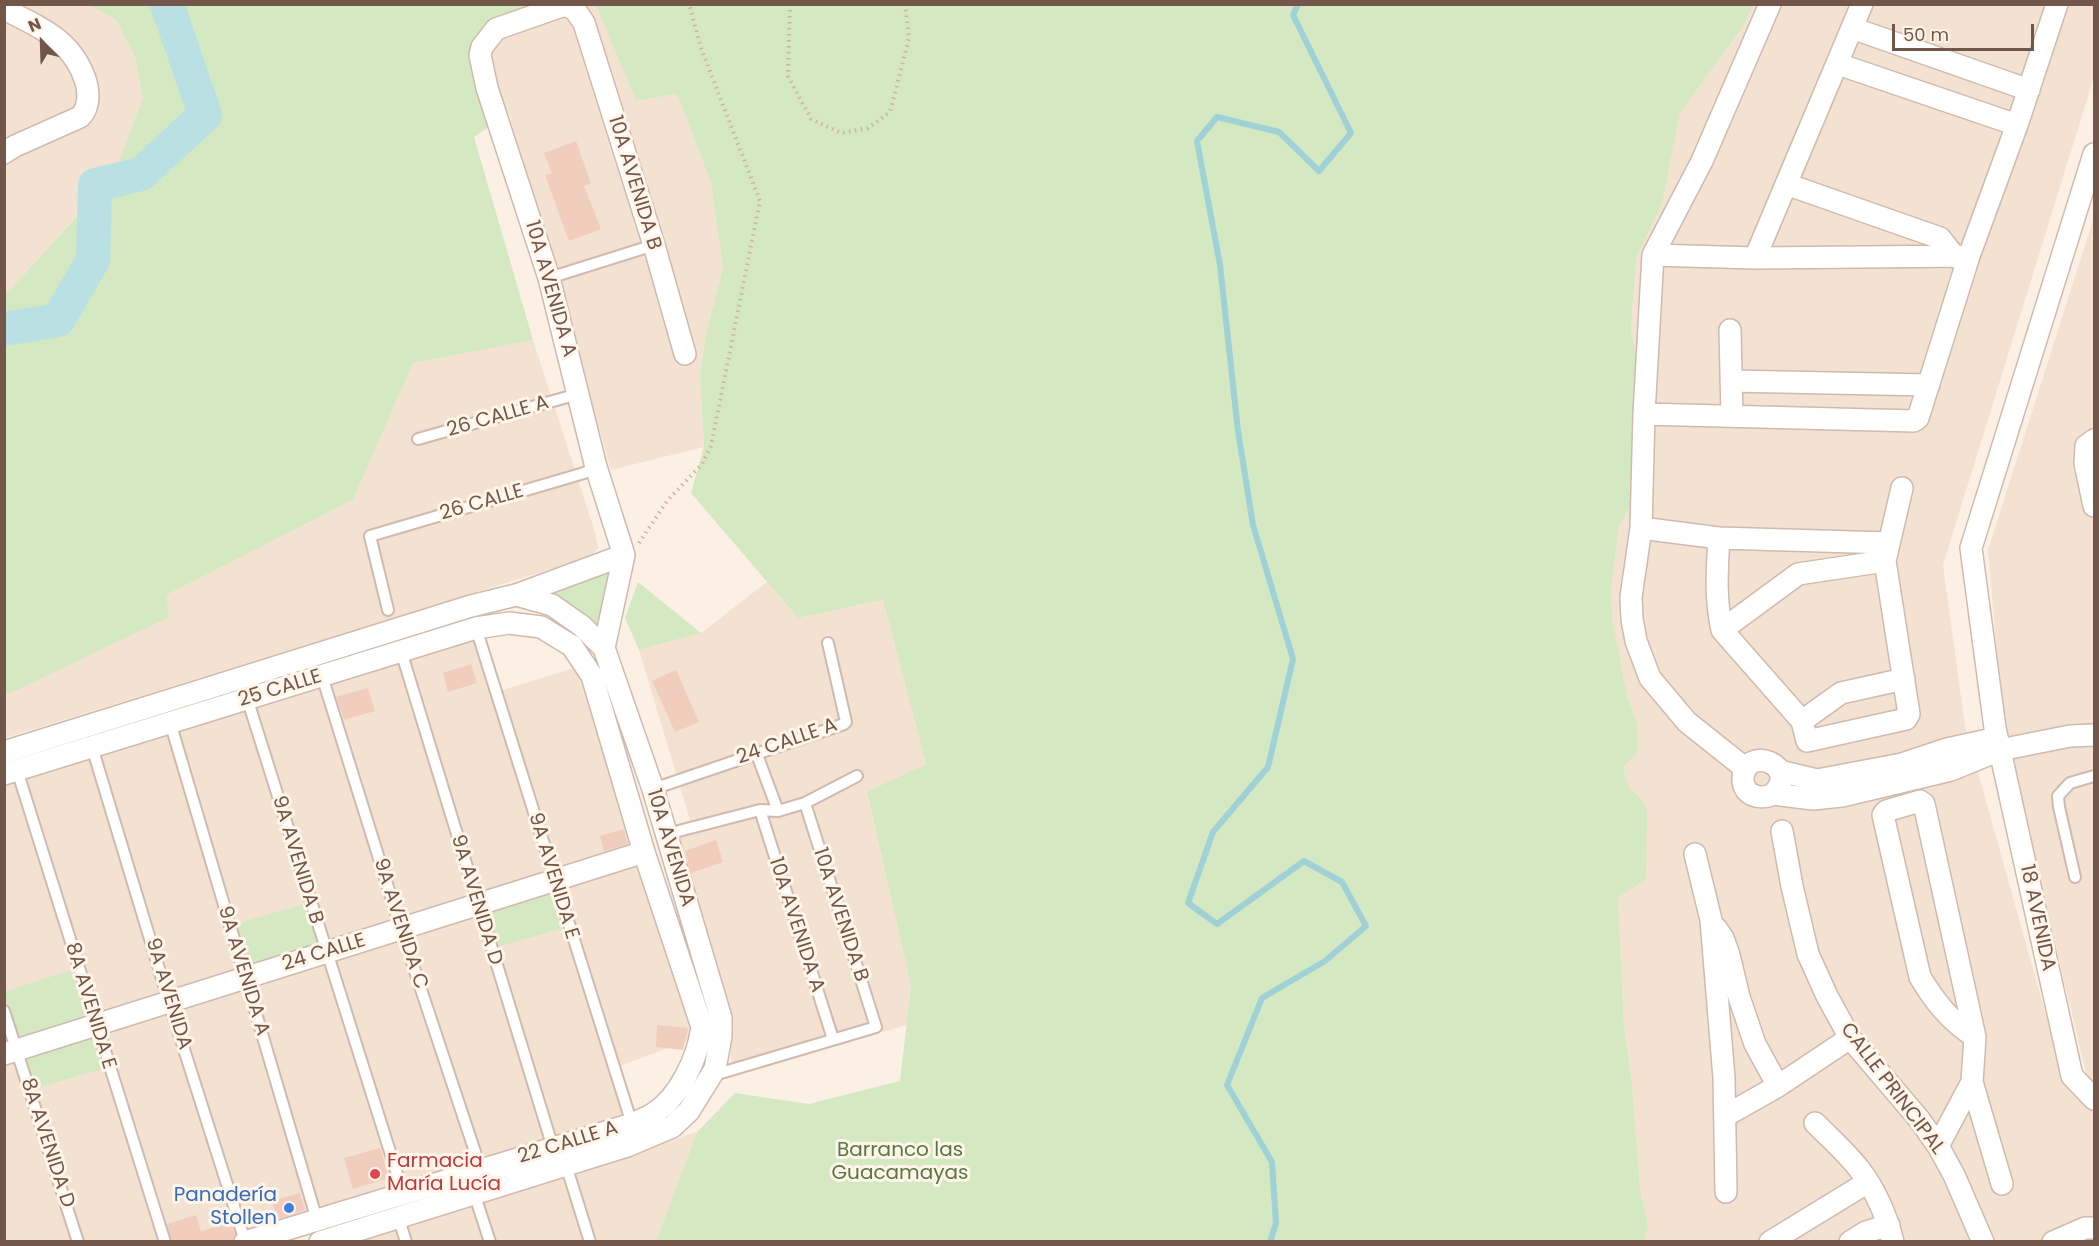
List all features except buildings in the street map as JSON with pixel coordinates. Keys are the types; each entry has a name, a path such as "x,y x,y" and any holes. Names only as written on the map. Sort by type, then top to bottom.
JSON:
{"street":[{"path":"1746,768 1688,722 1650,678 1636,641 1631,597 1641,528 1644,414 1653,255 1702,161 1770,4"},
{"path":"1755,258 1862,4"},
{"path":"1644,414 1914,421 1918,418 1929,385 1962,256 2018,125 2057,4"},
{"name":"10A AVENIDA A","path":"578,13 570,6 562,6 496,29 482,47 480,55 488,88 549,278 596,467 624,555"},
{"path":"4,9 47,31 75,57 80,65 88,95 86,106 80,117 4,153"},
{"name":"10A AVENIDA B","path":"578,13 584,23 654,245 685,354"},
{"path":"1852,28 2029,90"},
{"path":"1838,64 2018,125"},
{"name":"18 AVENIDA","path":"2094,154 1971,548 1997,739 2072,1076 2094,1099"},
{"path":"1786,184 1940,238 1962,256"},
{"path":"1653,255 1755,258 1962,256"},
{"path":"1730,330 1732,416"},
{"path":"1731,381 1929,385"},
{"path":"2094,440 2086,446 2085,463 2094,506"},
{"path":"1719,538 1716,587 1722,630 1802,721 1807,741 1906,719 1909,716 1887,552 1902,488"},
{"path":"1641,528 1719,538 1887,552"},
{"path":"1722,630 1798,574 1887,552"},
{"name":"25 CALLE","path":"4,752 471,606 516,595 624,555"},
{"path":"604,648 624,555"},
{"name":"25 CALLE","path":"516,595 552,605 572,619"},
{"name":"10A AVENIDA","path":"572,619 604,648 653,789 721,1018 721,1036 715,1069 706,1083"},
{"name":"25 CALLE","path":"10,772 476,628 509,623 541,627 557,636"},
{"name":"10A AVENIDA","path":"557,636 572,646 592,676 644,852 702,1027 700,1044 691,1068 675,1093"},
{"path":"366,639 373,660"},
{"path":"1802,721 1841,693 1904,679"},
{"path":"2070,736 2094,720"},
{"path":"1779,771 1817,780 1902,764 1947,749 1997,739 2094,735"},
{"path":"1773,794 1780,783 1779,771 1776,766 1766,760 1755,761 1746,768 1743,781 1749,793 1761,798 1773,794 1813,799 1842,796 1951,770 1997,739"},
{"path":"1975,1037 1946,1015 1920,977 1885,827 1884,812 1920,801 1923,803 1975,1037 1972,1082 2002,1184"},
{"name":"CALLE PRINCIPAL","path":"1782,831 1808,954 1827,996 1850,1038 1919,1119 1938,1146 1954,1175 1983,1242"},
{"name":"24 CALLE","path":"11,1052 644,852"},
{"path":"1695,854 1711,920 1724,1078 1726,1192"},
{"path":"1711,920 1723,938 1755,1044 1778,1086"},
{"path":"1725,1116 1778,1086 1850,1038"},
{"path":"1938,1146 1972,1082"},
{"name":"22 CALLE A","path":"245,1241 481,1170 627,1146 672,1127 688,1111 706,1083"},
{"name":"22 CALLE A","path":"325,1241 474,1193 632,1124 654,1113 675,1093"},
{"path":"654,1113 672,1127"},
{"path":"1815,1123 1860,1169 1891,1233 1866,1232 1850,1242"},
{"path":"1770,1242 1868,1182"},
{"path":"2063,1240 2085,1228 2094,1228"}],"lane":[{"path":"549,278 654,245"},
{"name":"26 CALLE A","path":"418,439 578,394"},
{"name":"26 CALLE","path":"388,610 369,538 584,473 596,467"},
{"name":"9A AVENIDA E","path":"476,628 632,1124"},
{"name":"24 CALLE A","path":"653,789 845,723 828,643"},
{"name":"9A AVENIDA D","path":"401,651 477,905 560,1156 591,1242"},
{"name":"9A AVENIDA C","path":"322,676 401,929 481,1170"},
{"name":"9A AVENIDA B","path":"247,698 403,1193"},
{"name":"9A AVENIDA A","path":"170,723 317,1220"},
{"name":"9A AVENIDA","path":"92,747 245,1241"},
{"path":"756,753 778,811"},
{"name":"8A AVENIDA E","path":"10,772 165,1242"},
{"path":"667,834 760,810 778,811 805,803 857,776"},
{"path":"2075,878 2058,796 2070,783 2094,776"},
{"name":"10A AVENIDA B","path":"805,803 876,1027 833,1039"},
{"name":"10A AVENIDA A","path":"760,810 833,1039"},
{"name":"8A AVENIDA D","path":"4,1011 11,1052 78,1242"},
{"path":"706,1083 833,1039"},
{"path":"474,1193 490,1242"},
{"path":"398,1216 406,1242"}],"path":[{"path":"624,555 640,542 667,501 702,464 711,446 760,201 701,48 689,4"},
{"path":"790,4 788,76 811,119 841,133 868,128 890,112 909,39 905,4"}],"shaded area":[{"path":"4,5 89,5 116,20 135,57 143,98 119,164 90,202 9,291 5,292"},
{"path":"572,5 596,5 636,101 677,94 711,183 723,268 706,334 700,374 704,447 611,470 509,113 483,44"},
{"path":"1753,5 2094,5 2094,77 1943,565 1965,726 2063,1076 2094,1110 2094,1241 1645,1241 1648,1225 1640,1189 1632,1083 1624,1025 1618,898 1646,879 1643,802 1628,785 1623,767 1637,724 1627,695 1612,617 1611,589 1619,527 1643,479 1638,370 1631,329 1636,258 1662,204 1680,113 1743,27"},
{"path":"2094,217 2094,1082 2086,1073 2003,723 1988,550"},
{"path":"533,340 595,532 598,548 590,557 5,738 5,694 15,691 165,595 353,500 413,363"},
{"path":"767,582 798,618 883,600 926,764 867,793 911,986 907,1025 732,1074 728,1008 673,827 690,820 639,650 701,633"},
{"path":"482,632 503,690 584,665 698,1037 614,1068 630,1118 226,1241 5,1241 4,782"},
{"path":"697,1132 656,1241 348,1241"}],"green space":[{"path":"89,5 572,5 483,44 509,113 474,137 533,340 413,363 353,500 166,595 169,617 5,694 5,292 9,291 90,202 118,164 143,98 135,57 116,20"},
{"name":"Barranco las Guacamayas","path":"596,5 1753,5 1743,27 1680,113 1662,204 1636,258 1631,329 1638,370 1643,480 1619,527 1611,589 1612,617 1627,695 1637,724 1637,754 1623,767 1628,785 1643,802 1647,811 1646,879 1618,898 1624,1025 1632,1083 1640,1189 1648,1225 1645,1241 656,1241 697,1132 735,1093 809,1104 900,1081 911,986 867,792 926,764 883,600 798,618 691,493 704,447 700,374 706,334 723,268 711,183 677,94 636,101"},
{"path":"617,565 598,634 540,594"},
{"path":"638,582 701,633 639,650 625,618"},
{"path":"548,879 568,927 496,947 480,902"},
{"path":"304,904 318,946 249,966 235,924"},
{"path":"71,970 103,1069 32,1089 5,1005 4,992"}],"waterway":[{"path":"4,329 58,320 93,260 95,185 141,174 205,115 167,4"},
{"path":"1270,1242 1276,1223 1272,1162 1227,1085 1262,998 1325,961 1366,926 1342,882 1304,861 1217,924 1188,903 1213,832 1268,767 1293,659 1253,525 1238,431 1220,265 1197,141 1217,117 1279,132 1319,171 1351,133 1293,15 1298,4"}],"place":[{"name":"Farmacia María Lucía","path":"375,1174"},
{"name":"Panadería Stollen","path":"289,1208"}]}
